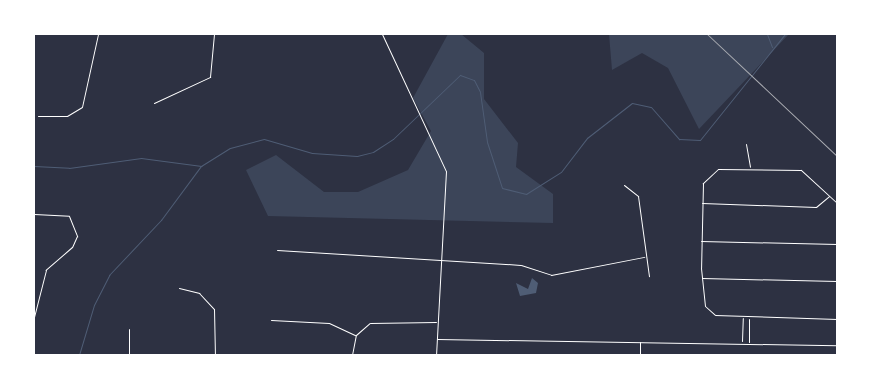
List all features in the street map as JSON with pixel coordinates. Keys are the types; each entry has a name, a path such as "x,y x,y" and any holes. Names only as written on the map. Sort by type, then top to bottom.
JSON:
{"street":[{"path":"38,116 67,116 82,107 98,34"},
{"path":"154,103 210,77 214,34"},
{"path":"382,34 446,171 444,258 437,322 436,355"},
{"path":"746,144 750,168"},
{"path":"708,311 702,278 702,203 703,183 712,173 724,167 801,170 837,203"},
{"path":"624,185 638,196 644,257 649,276"},
{"path":"702,203 816,207 830,196"},
{"path":"34,214 69,216 78,236 72,248 46,270 34,316"},
{"path":"701,241 837,244"},
{"path":"277,250 444,258 521,265 551,275 644,257"},
{"path":"702,278 837,282"},
{"path":"179,288 200,294 214,309 215,355"},
{"path":"704,313 708,311 743,317 837,319"},
{"path":"742,343 743,317"},
{"path":"749,317 749,343"},
{"path":"271,320 329,323 356,335"},
{"path":"352,355 356,335 378,321 437,322"},
{"path":"129,330 129,355"},
{"path":"437,339 837,345"},
{"path":"640,341 640,355"}],"shaded area":[{"path":"448,34 461,34 484,53 484,99 518,143 516,167 553,194 553,223 268,216 246,170 276,155 324,192 358,192 408,170 431,131 413,98"},
{"path":"609,34 789,34 699,129 668,68 642,53 612,70"},
{"path":"532,278 538,283 536,293 520,296 516,283 528,289"}],"waterway":[{"path":"767,34 772,47"},
{"path":"34,166 69,168 141,158 201,166 230,148 264,139 312,153 357,156 373,152 393,139 460,75 474,80 480,92 487,142 502,188 526,194 561,172 587,138 632,103 651,107 679,139 700,140 785,34"},
{"path":"79,355 94,305 109,275 161,220 201,166"}],"railway":[{"path":"707,34 837,156"}]}
